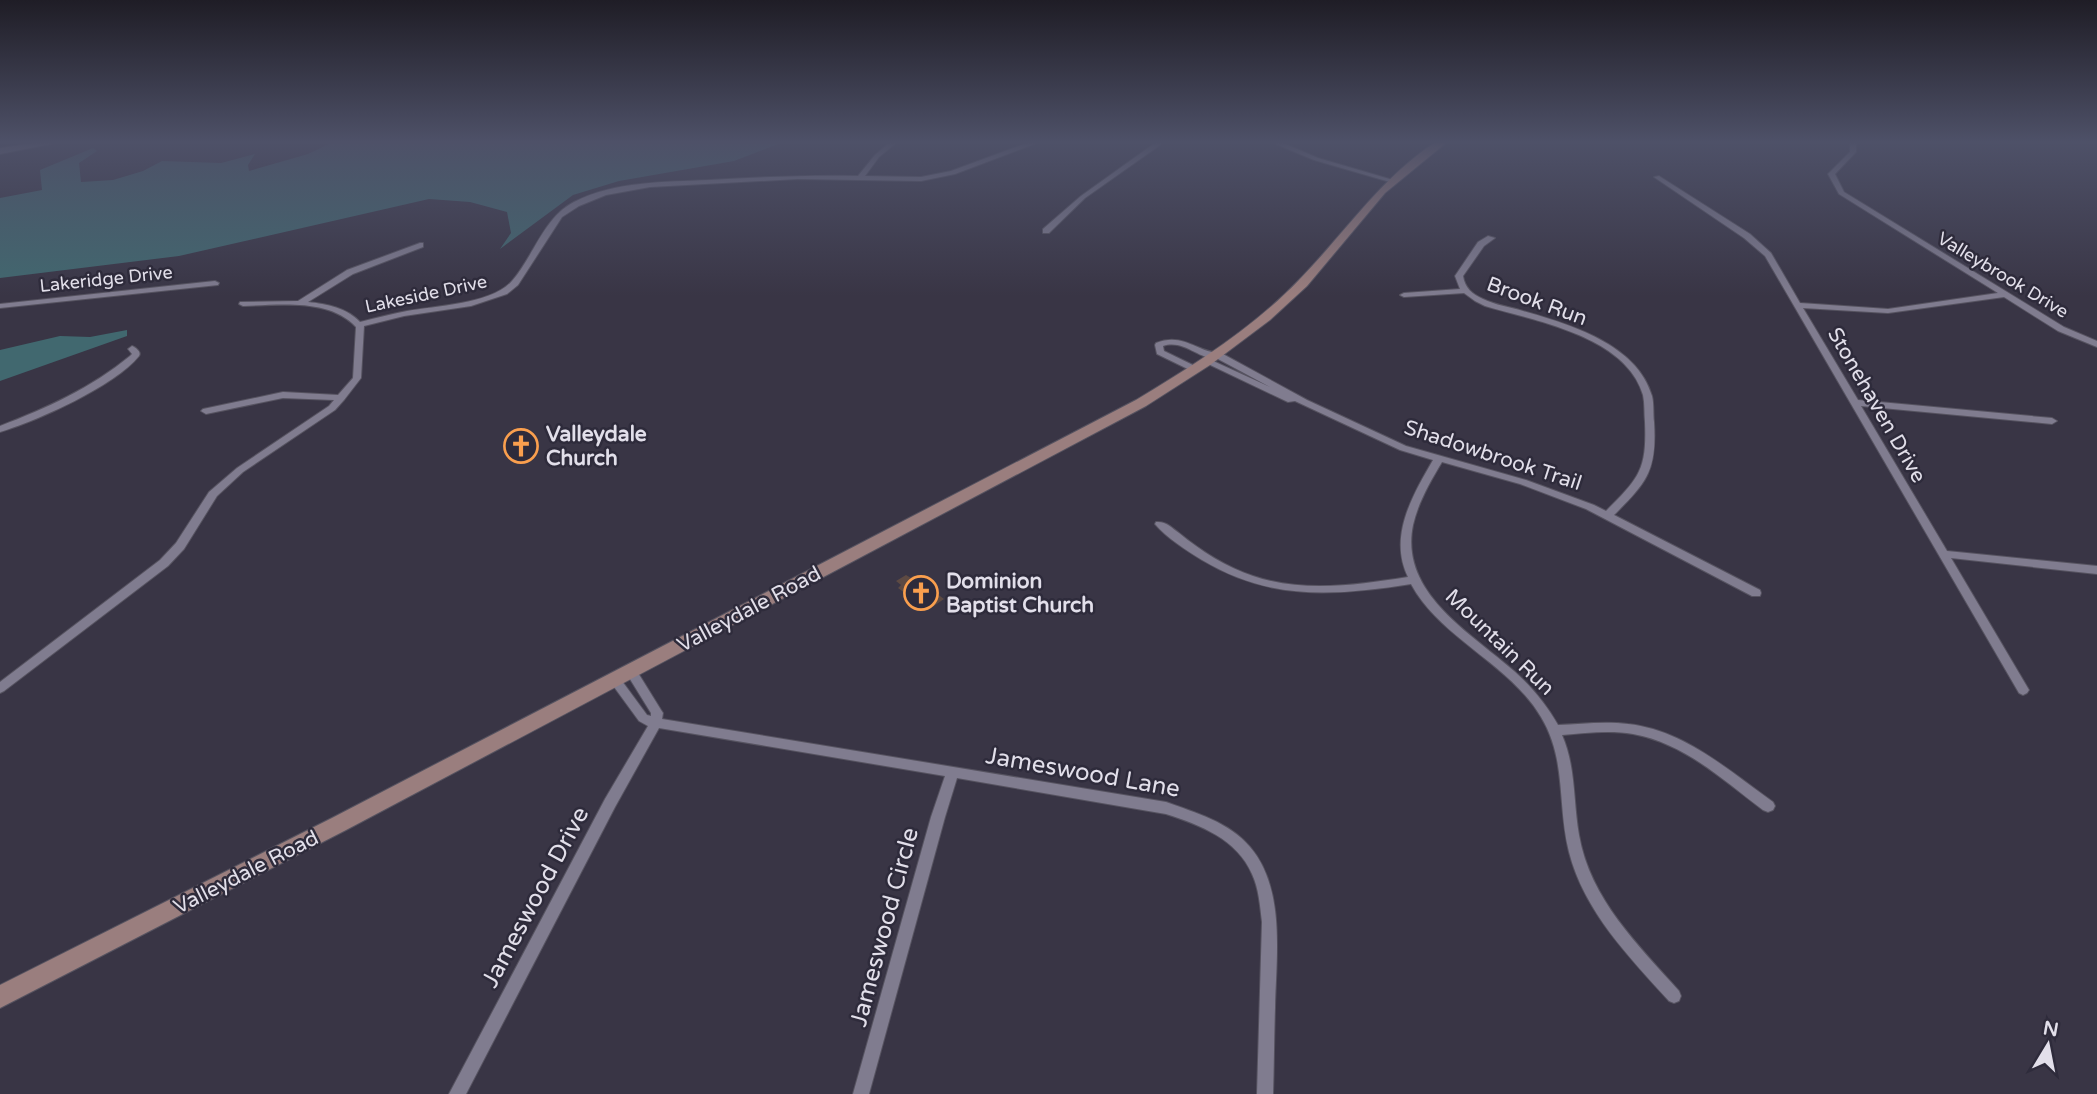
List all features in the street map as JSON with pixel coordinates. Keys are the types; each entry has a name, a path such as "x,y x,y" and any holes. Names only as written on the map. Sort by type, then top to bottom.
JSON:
{"main road":[{"name":"Valleydale Road","path":"0,997 1141,403 1209,361 1262,321 1303,283 1378,194"}],"street":[{"name":"Lakeside Drive","path":"359,325 404,314 471,304 504,292 515,283 559,216 576,204 599,194"},
{"path":"1046,231 1087,194"},
{"name":"Stonehaven Drive","path":"1682,194 1760,246 1772,260 2023,690"},
{"name":"Valleybrook Drive","path":"1843,194 2061,329 2097,344"},
{"name":"Brook Run","path":"1490,238 1481,244 1459,276 1459,282 1465,291 1477,299 1557,324 1591,339 1612,352 1637,376 1648,399 1651,436 1649,460 1639,486 1608,515"},
{"path":"299,304 350,272 420,245"},
{"name":"Lakeridge Drive","path":"0,306 215,283"},
{"name":"Brook Run","path":"1404,295 1465,291"},
{"path":"1798,304 1896,310 2004,295"},
{"path":"0,688 142,582 180,546 213,494 262,454 323,416 357,378 359,325 348,314 339,310 299,304 243,304"},
{"path":"1164,342 1178,342 1209,361 1160,352 1159,345 1164,342"},
{"path":"0,429 44,412 97,384 133,358 136,354 132,349"},
{"name":"Shadowbrook Trail","path":"1209,361 1289,400 1304,402 1403,448 1523,482 1608,515 1756,593"},
{"path":"206,411 283,395 341,398"},
{"path":"1857,403 2052,421"},
{"name":"Mountain Run","path":"1438,460 1406,528 1405,546 1414,580 1440,611 1523,686 1542,709 1554,730 1565,761 1572,832 1579,865 1610,920 1674,996"},
{"path":"1160,524 1214,564 1266,585 1314,592 1414,580"},
{"path":"1944,554 2097,570"},
{"path":"623,675 657,713 656,723 643,718 623,675"},
{"name":"Jameswood Lane","path":"656,723 1182,812 1204,820 1248,853 1256,865 1268,900 1270,933 1265,1094"},
{"name":"Jameswood Drive","path":"457,1094 610,803 656,723"},
{"path":"1554,730 1623,729 1646,732 1672,741 1704,758 1768,806"},
{"name":"Jameswood Circle","path":"861,1094 953,772"}],"shaded area":[{"path":"21,194 576,194 500,249 511,233 507,212 470,202 429,199 179,256 0,278 0,198"},
{"path":"127,330 127,336 0,381 0,350 60,336 90,337"}],"building":[{"name":"Dominion Baptist Church","path":"906,575 911,578 913,576 944,599 928,610 898,588 901,585 896,581"}],"place":[{"name":"Valleydale Church","path":"521,446"},
{"name":"Dominion Baptist Church","path":"921,593"}]}
